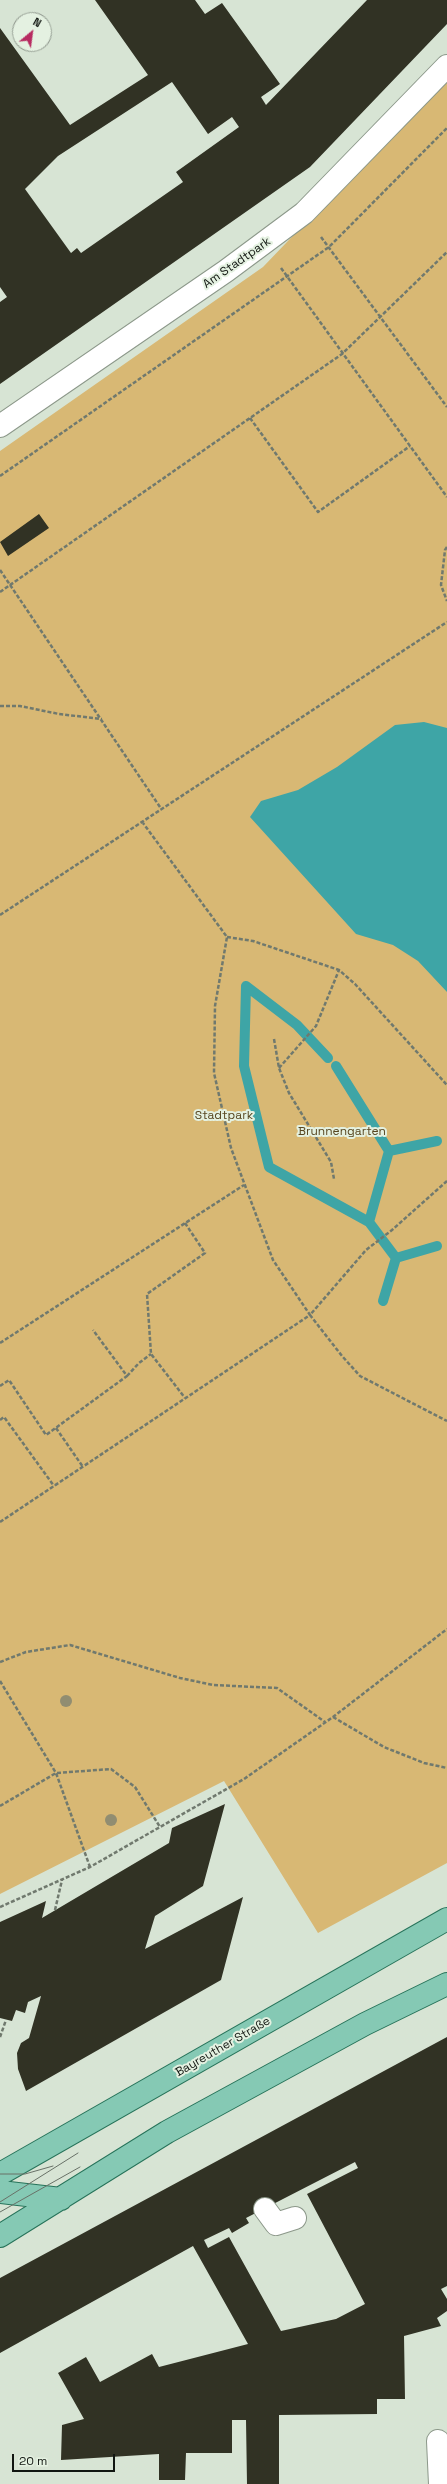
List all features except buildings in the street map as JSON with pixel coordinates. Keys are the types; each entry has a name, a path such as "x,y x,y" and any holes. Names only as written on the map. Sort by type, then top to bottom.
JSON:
{"main road":[{"name":"Bayreuther Straße","path":"0,2174 447,1919"},
{"path":"0,2236 167,2132 366,2024 447,1984"},
{"path":"0,2192 61,2199"}],"street":[{"name":"Am Stadtpark","path":"0,426 233,267 304,213 447,66"},
{"path":"266,2209 276,2224 295,2218"},
{"path":"438,2441 440,2484"}],"path":[{"path":"0,476 288,278 329,247 447,128"},
{"path":"329,247 447,407"},
{"path":"0,592 342,354 447,252"},
{"path":"288,278 447,497"},
{"path":"250,418 318,512 410,446"},
{"path":"447,547 445,550 441,585 447,600"},
{"path":"0,570 162,810"},
{"path":"0,915 143,823 447,622"},
{"path":"0,706 20,706 59,714 102,719"},
{"path":"143,823 227,937 253,941 339,970 355,984 447,1085"},
{"path":"227,937 215,1006 214,1073 231,1148 273,1260 310,1315 342,1356 360,1376 447,1421"},
{"path":"279,1068 316,1026 339,970"},
{"path":"274,1039 279,1068 289,1092 331,1162 334,1179"},
{"path":"0,1522 310,1315 366,1250 392,1230 447,1181"},
{"path":"0,1343 244,1185"},
{"path":"186,1223 205,1253 147,1294 151,1354 186,1398"},
{"path":"93,1330 127,1376"},
{"path":"0,1386 9,1380 46,1435 127,1376 139,1363 151,1354"},
{"path":"0,1420 4,1417 54,1486"},
{"path":"56,1428 82,1467"},
{"path":"0,1902 1,1907 90,1867 244,1779 333,1717 447,1629"},
{"path":"0,1662 26,1652 70,1645 180,1678 213,1685 277,1688 325,1722"},
{"path":"0,1682 56,1773 90,1867"},
{"path":"333,1717 384,1747 424,1763 447,1768"},
{"path":"0,1806 56,1773 111,1769 135,1787 160,1827"},
{"path":"55,1910 62,1879"},
{"path":"0,2037 6,2020"}],"green space":[{"name":"Stadtpark","path":"447,75 447,1863 318,1933 224,1781 0,1894 0,451 263,267"}],"water":[{"path":"424,722 447,728 447,992 418,961 393,945 356,934 250,817 261,801 298,790 337,767 395,725"}],"waterway":[{"path":"328,1058 297,1025 246,986 244,1066 269,1167 369,1222 396,1258"},
{"path":"336,1066 389,1151 369,1222"},
{"path":"389,1151 437,1141"},
{"path":"396,1258 437,1246"},
{"path":"383,1301 396,1258"}],"tram line":[{"path":"0,2202 78,2153"},
{"path":"0,2174 25,2174 53,2166"},
{"path":"0,2212 80,2167"}],"park label":[{"name":"Brunnengarten","path":"342,1132"}]}
